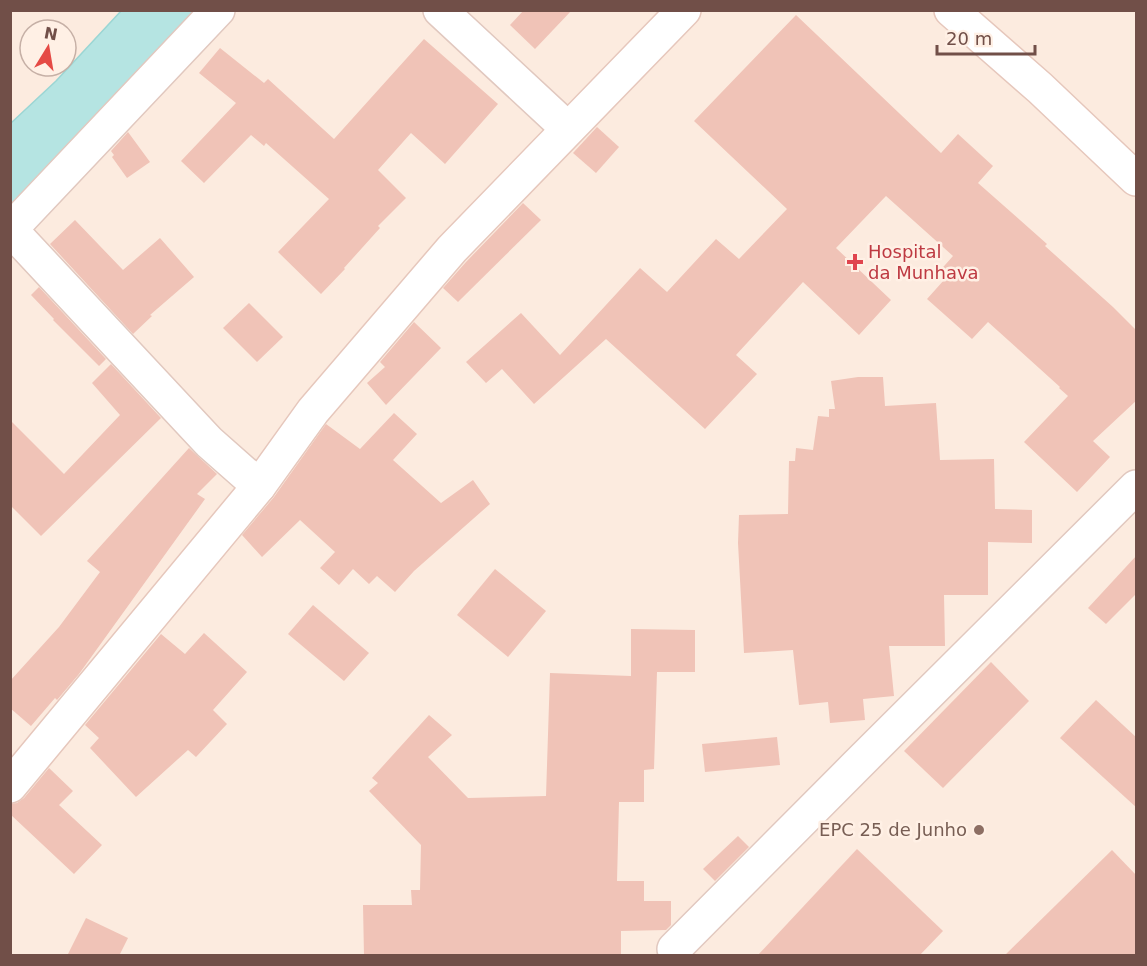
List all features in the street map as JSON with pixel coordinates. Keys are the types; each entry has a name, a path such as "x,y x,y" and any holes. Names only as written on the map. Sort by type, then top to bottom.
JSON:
{"street":[{"path":"218,10 11,230 209,442 259,486"},
{"path":"440,10 568,129"},
{"path":"10,786 259,486 313,411 444,258 684,10"},
{"path":"951,10 1040,88 1137,179"},
{"path":"674,949 1137,487"}],"water":[{"path":"121,11 194,11 11,208 11,123 59,78 78,78 78,57"}],"building":[{"path":"524,10 572,10 535,49 510,25"},
{"path":"796,15 941,153 958,134 993,166 978,183 1047,244 1045,246 1137,331 1137,400 1093,441 1110,457 1077,492 1024,442 1068,396 988,322 972,339 927,299 944,280 937,274 953,256 886,196 836,248 891,300 859,335 803,282 736,355 757,374 705,429 606,339 534,404 502,369 486,383 466,362 521,313 560,355 640,268 667,292 716,239 739,259 787,209 694,121"},
{"path":"424,39 498,104 445,164 411,133 378,170 406,198 378,226 380,228 321,294 278,252 329,199 266,143 264,146 251,135 204,183 181,161 236,103 199,73 220,48 264,83 268,79 334,139"},
{"path":"597,127 619,147 596,173 573,153"},
{"path":"128,132 150,162 127,178 112,157 114,155 111,151"},
{"path":"523,203 541,220 458,302 443,288"},
{"path":"75,220 123,270 160,238 194,277 150,315 152,316 133,334 50,244"},
{"path":"39,287 106,359 99,366 31,295"},
{"path":"249,303 283,337 257,362 223,328"},
{"path":"414,322 441,348 386,405 367,383 385,367 380,362"},
{"path":"111,364 161,418 41,536 10,505 10,420 64,474 120,415 92,383"},
{"path":"858,377 883,377 885,406 936,403 940,460 994,459 995,509 1032,510 1032,543 988,542 988,595 944,595 945,646 889,646 894,696 863,699 865,720 830,723 828,702 799,705 793,650 744,653 738,543 739,515 788,514 789,461 795,461 796,448 813,450 818,416 829,417 829,409 835,409 831,381"},
{"path":"394,413 417,434 393,460 441,503 473,480 490,504 414,571 395,592 377,576 369,584 353,569 339,585 320,568 335,552 300,520 262,557 242,535 274,497 326,424 360,449"},
{"path":"189,448 217,474 197,494 205,499 79,674 31,726 10,708 10,681 59,627 100,572 87,561"},
{"path":"1137,555 1137,593 1106,624 1088,608"},
{"path":"495,569 546,611 508,657 457,615"},
{"path":"313,605 369,653 344,681 288,634"},
{"path":"631,629 695,630 695,672 657,672 654,769 644,770 644,802 619,802 617,881 644,881 644,901 671,901 671,925 666,930 621,931 621,956 364,956 363,905 412,905 411,890 420,890 421,845 369,791 378,783 372,778 429,715 452,735 428,757 468,798 546,796 550,673 631,676"},
{"path":"204,633 247,672 213,710 227,724 196,757 188,750 136,797 90,748 99,738 85,725 161,634 185,654"},
{"path":"991,662 1029,701 943,788 904,751"},
{"path":"1096,700 1137,738 1137,808 1060,738"},
{"path":"777,737 780,765 705,772 702,744"},
{"path":"49,768 73,791 59,805 102,845 74,874 10,814 10,804 17,803 24,798"},
{"path":"738,836 749,847 715,881 703,869"},
{"path":"857,849 943,931 919,956 757,956"},
{"path":"1112,850 1137,876 1137,956 1004,956"},
{"path":"86,918 128,938 119,956 67,956"}],"place":[{"name":"Hospital da Munhava","path":"855,262"},
{"name":"EPC 25 de Junho","path":"979,830"}]}
